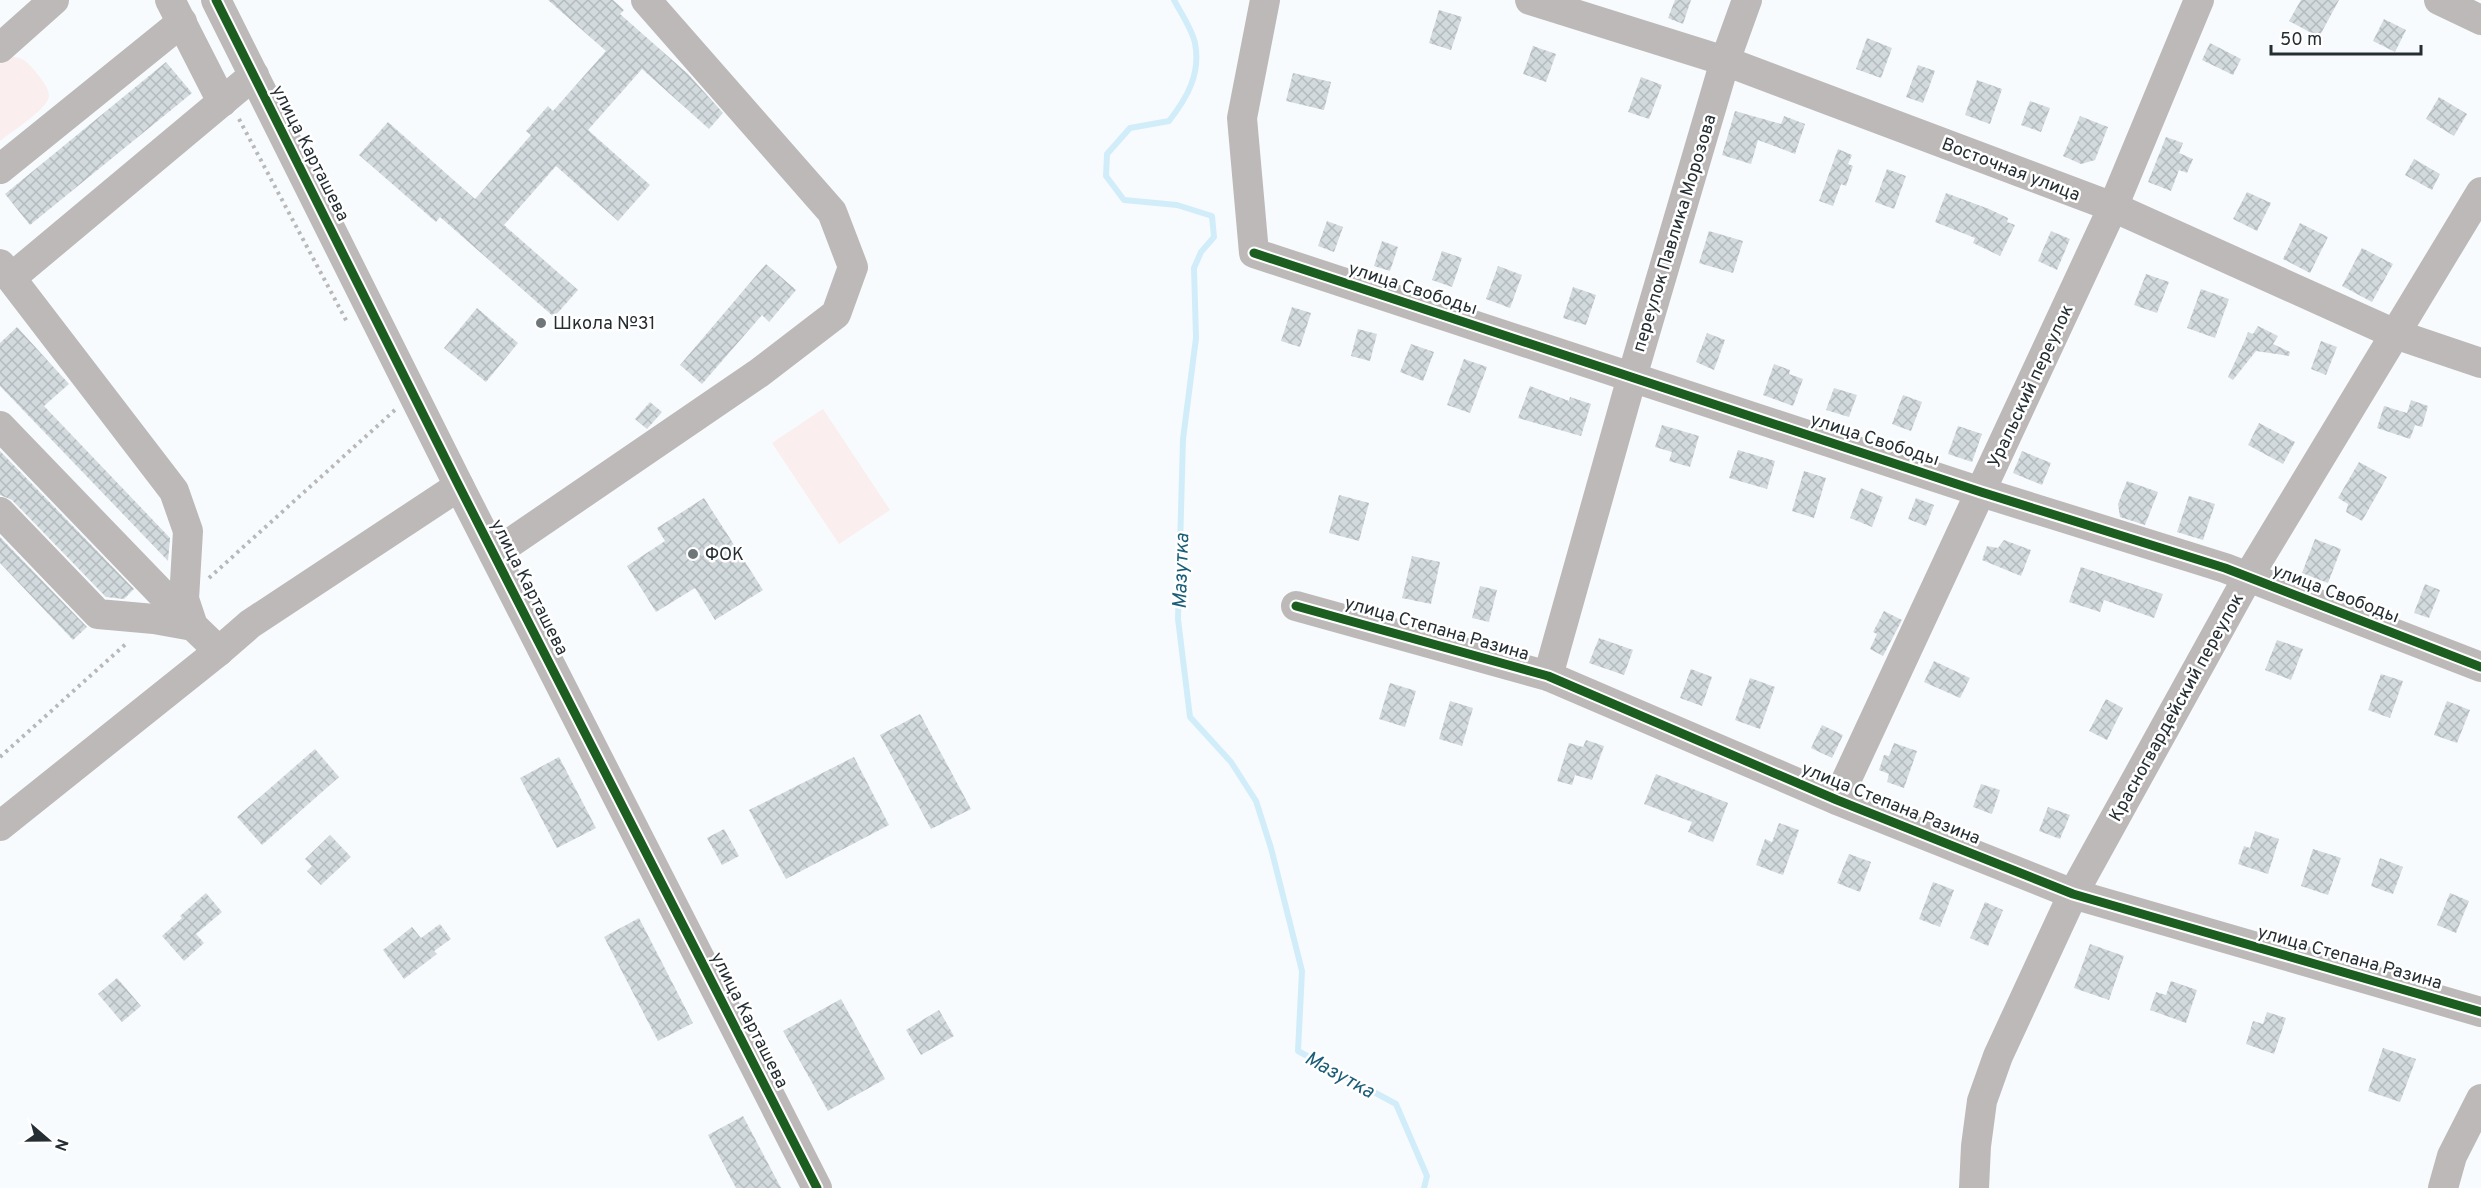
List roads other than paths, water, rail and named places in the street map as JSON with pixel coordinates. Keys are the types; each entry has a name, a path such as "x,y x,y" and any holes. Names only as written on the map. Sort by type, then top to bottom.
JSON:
{"street":[{"path":"0,48 54,0"},
{"name":"улица Карташева","path":"216,0 459,486 817,1188"},
{"path":"494,554 759,373 836,314 854,267 832,212 646,0"},
{"name":"улица Свободы","path":"1265,0 1242,118 1254,253 1981,492 2248,577 2481,667"},
{"name":"Восточная улица","path":"1530,0 1725,61 2113,207 2395,334 2481,363"},
{"name":"переулок Павлика Морозова","path":"1548,676 1632,376 1725,61 1747,0"},
{"name":"Уральский переулок","path":"1837,800 2113,207 2199,0"},
{"path":"2439,0 2481,20"},
{"path":"0,169 176,11 224,100"},
{"path":"193,626 184,600 188,531 174,492 5,271 254,75"},
{"name":"Красногвардейский переулок","path":"1974,1188 1976,1146 1982,1101 1998,1056 2073,894 2248,577 2481,192"},
{"path":"0,426 219,651"},
{"path":"0,826 250,624 459,486"},
{"path":"0,512 98,614 154,619 193,626"},
{"name":"улица Степана Разина","path":"1296,606 1548,676 1837,800 2073,894 2481,1012"},
{"path":"2443,1188 2452,1156 2481,1099"}],"waterway":[{"name":"Мазутка","path":"1174,0 1194,38 1196,65 1191,85 1169,121 1130,128 1107,154 1106,176 1124,200 1177,205 1212,216 1214,237 1201,252 1194,268 1196,338 1183,439 1178,619 1190,717 1231,762 1256,801 1271,848 1302,971 1298,1051 1396,1104 1427,1176 1424,1188"}],"place":[{"name":"Школа №31","path":"541,323"},
{"name":"ФОК","path":"693,554"}]}
